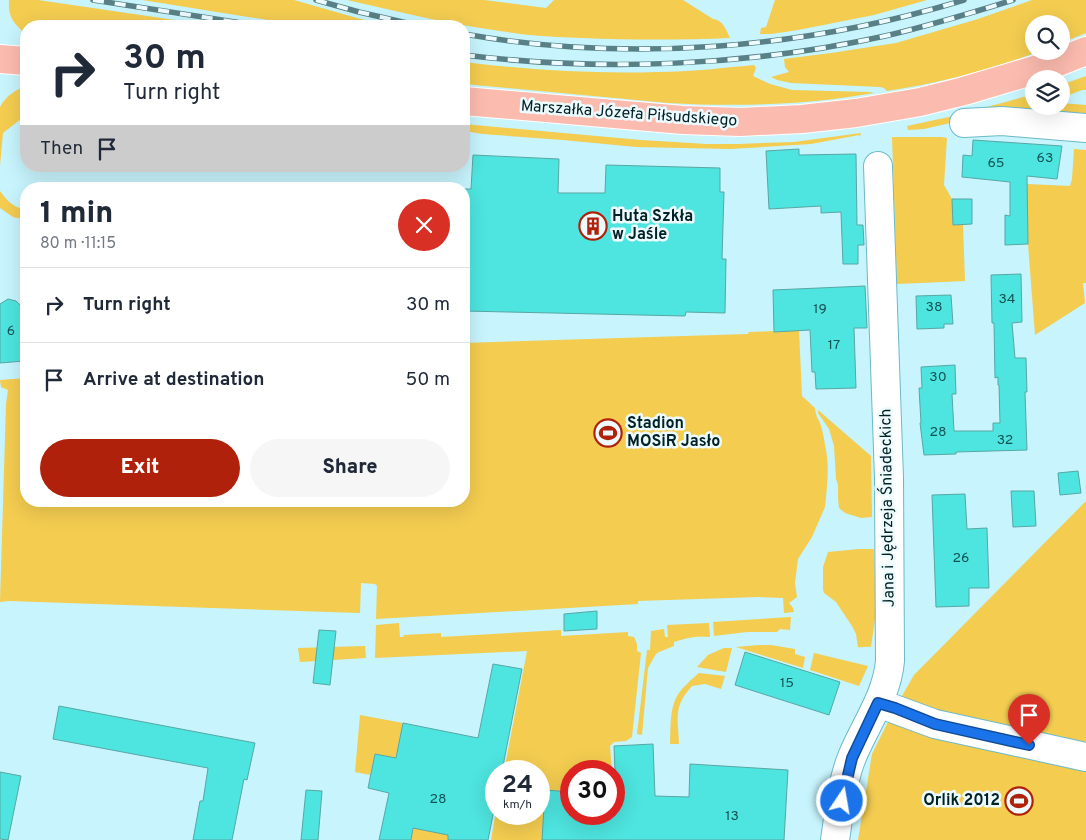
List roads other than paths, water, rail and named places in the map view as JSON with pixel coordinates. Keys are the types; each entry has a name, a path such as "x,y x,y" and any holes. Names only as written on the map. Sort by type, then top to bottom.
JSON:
{"main road":[{"name":"Marszałka Józefa Piłsudskiego","path":"470,102 683,120 740,122 802,119 864,112 929,100 1048,66 1086,50"},
{"path":"0,60 20,61"}],"street":[{"path":"964,123 1002,121 1086,128"},
{"name":"Jana i Jędrzeja Śniadeckich","path":"835,840 852,758 884,690 890,661 889,478 878,166"},
{"path":"878,703 935,724 1086,757"}],"railway":[{"path":"93,0 222,20"},
{"path":"316,0 394,20"},
{"path":"470,35 527,43 590,48 653,49 716,46 779,40 841,30 903,17 964,0"},
{"path":"470,56 569,63 622,64 728,60 834,46 885,36 1013,0"}],"place":[{"name":"Huta Szkła w Jaśle","path":"593,226"},
{"name":"Stadion MOSiR Jasło","path":"608,433"},
{"name":"Orlik 2012","path":"1019,801"}]}
